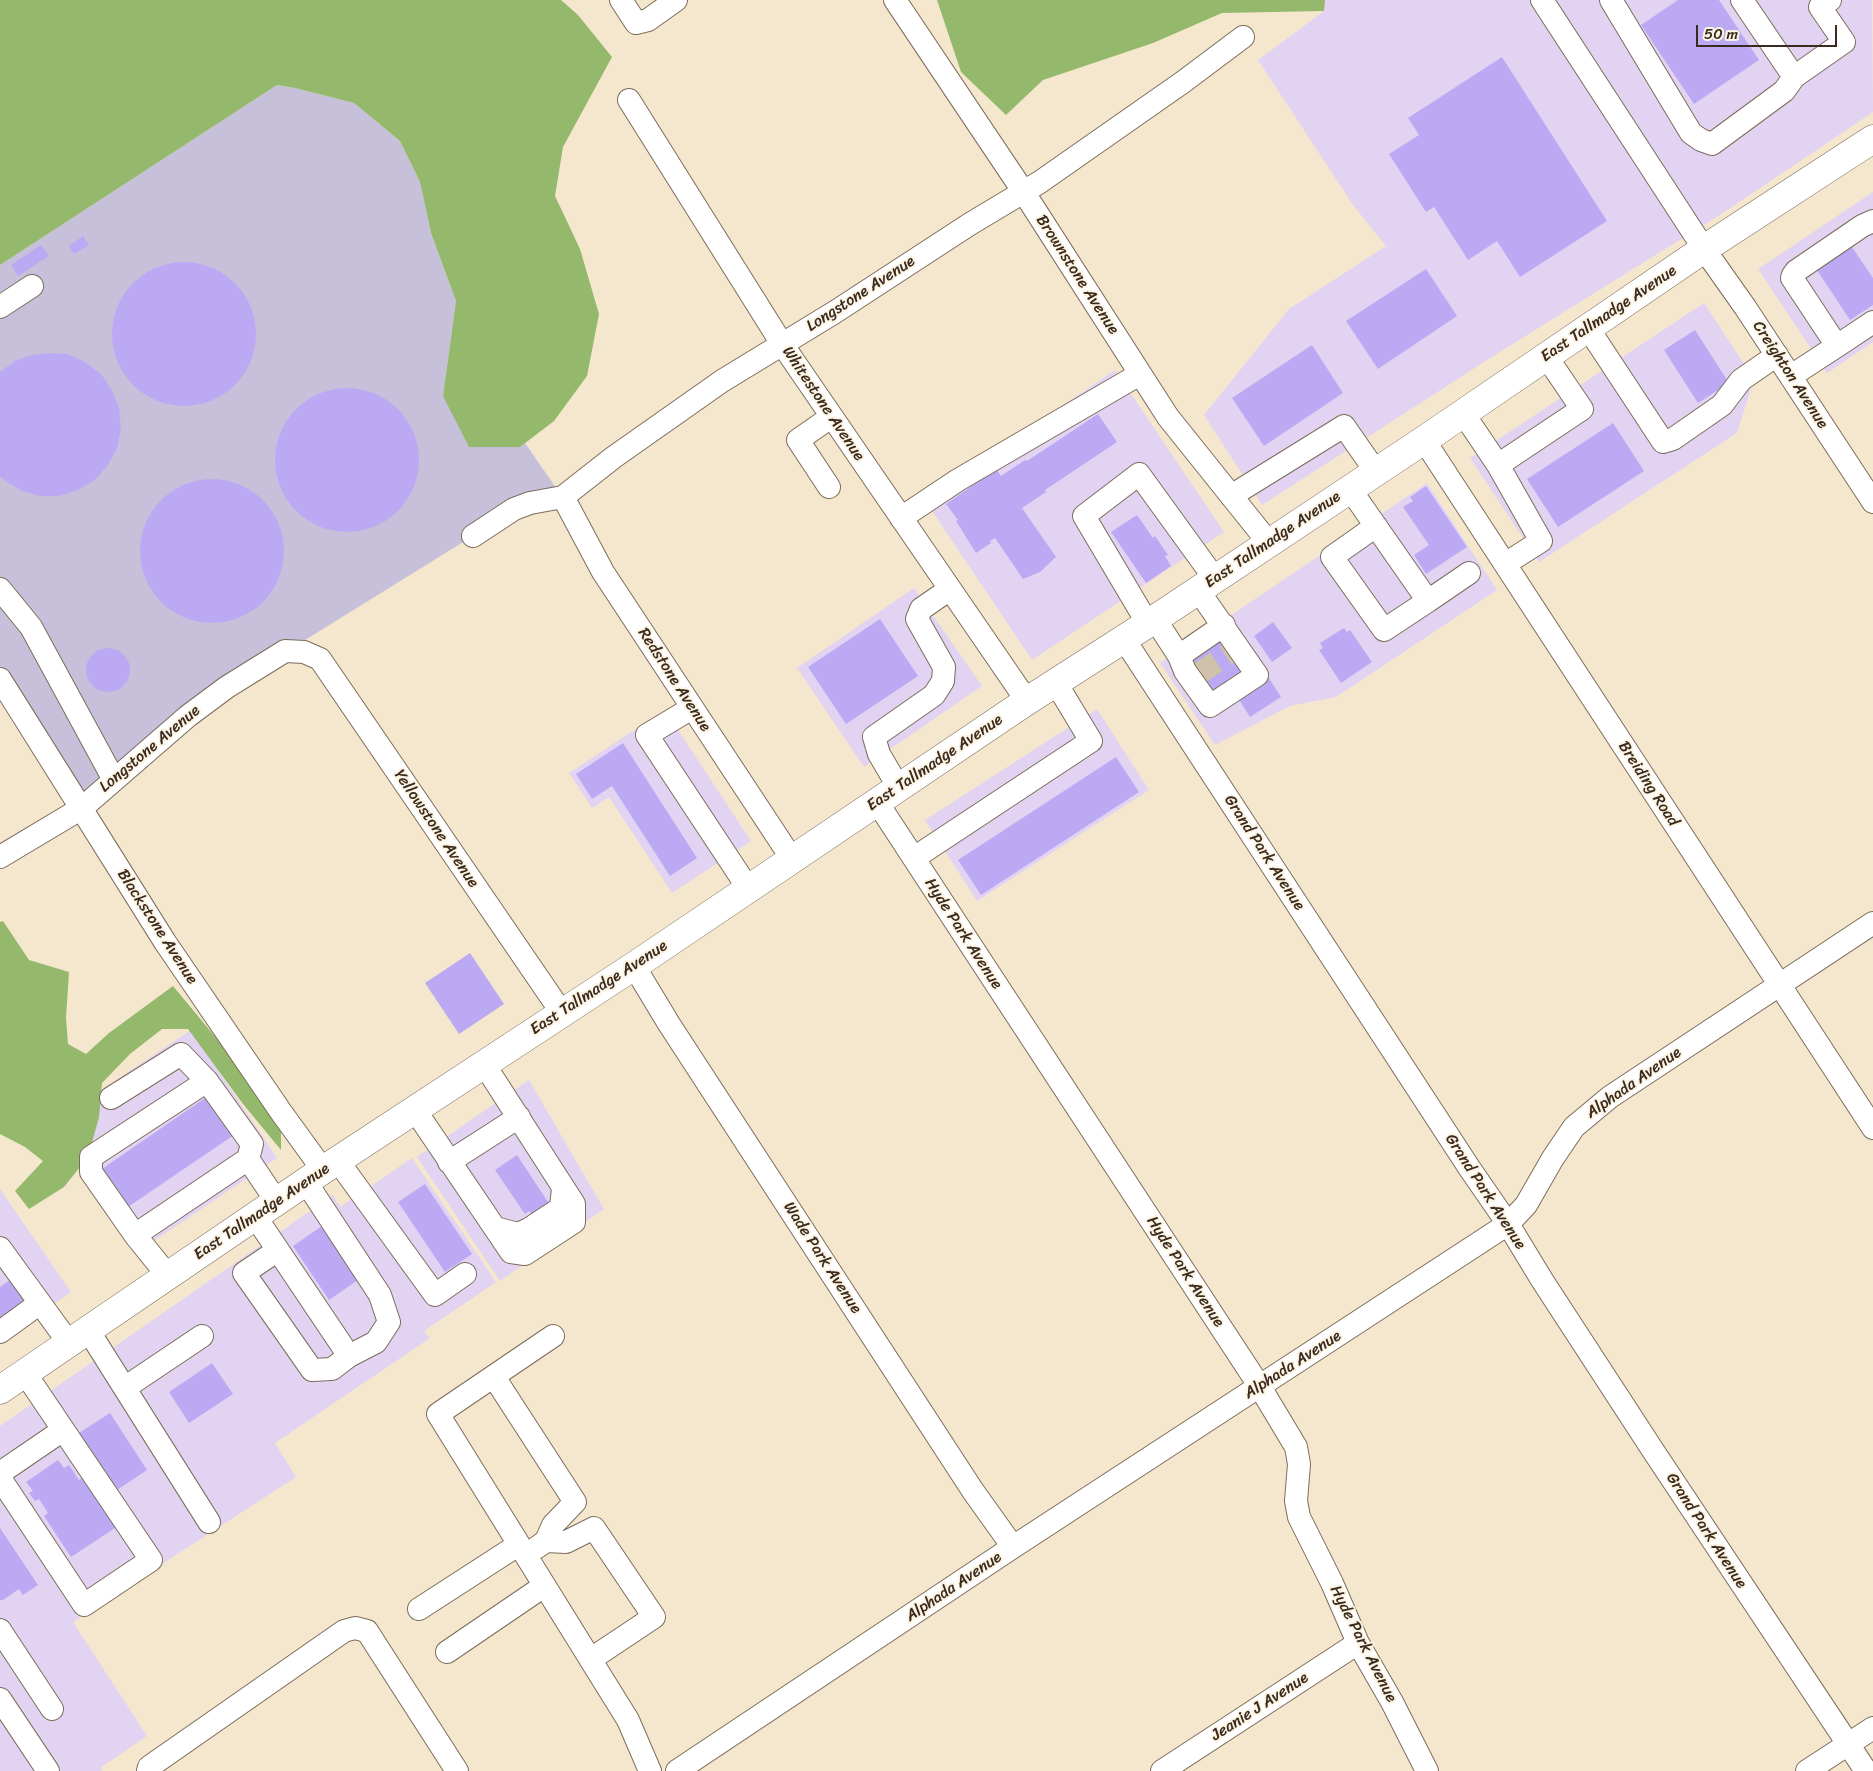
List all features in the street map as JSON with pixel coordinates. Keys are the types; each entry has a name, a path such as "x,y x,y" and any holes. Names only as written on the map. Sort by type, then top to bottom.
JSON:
{"main road":[{"name":"East Tallmadge Avenue","path":"0,1390 322,1171 634,966 1027,702 1424,440 1704,249 1873,139"}],"street":[{"path":"621,0 636,23 648,20 676,0"},
{"name":"Brownstone Avenue","path":"895,0 1023,191 1168,417 1269,543"},
{"path":"1611,0 1691,133 1701,140 1712,144 1784,92 1794,77 1844,42 1820,7 1830,0"},
{"path":"1742,0 1794,77"},
{"name":"Creighton Avenue","path":"1550,3 1704,249 1777,355 1873,502"},
{"name":"Longstone Avenue","path":"473,536 514,509 530,503 563,497 614,457 722,381 835,312 970,224 1040,182 1243,37"},
{"name":"Whitestone Avenue","path":"629,100 782,344 1027,702"},
{"path":"1837,346 1792,278 1796,271 1845,237 1873,221"},
{"path":"0,307 32,286"},
{"path":"1791,376 1873,322"},
{"path":"1588,328 1663,442 1673,439 1722,405 1741,380 1777,355"},
{"path":"1498,465 1582,409 1546,356"},
{"path":"901,518 958,480 1140,374"},
{"path":"1463,413 1498,465 1541,541 1505,564"},
{"path":"829,486 798,440 831,417"},
{"path":"1231,496 1344,426 1376,472"},
{"name":"Breiding Road","path":"1424,440 1873,1128"},
{"path":"1139,474 1206,584 1236,649 1257,675 1210,706 1192,676 1152,621 1084,516 1139,474"},
{"path":"1350,489 1428,601"},
{"name":"Redstone Avenue","path":"563,497 603,572 792,859"},
{"path":"1376,526 1332,557 1384,630 1469,573"},
{"path":"0,589 32,627 114,780"},
{"name":"Hyde Park Avenue","path":"950,589 921,609 917,619 944,667 943,681 934,696 874,737 888,795 914,858 1260,1387 1296,1448 1299,1464 1296,1501 1299,1517 1332,1583 1358,1643 1392,1702 1427,1771"},
{"path":"1175,717 1192,676 1224,625"},
{"name":"Grand Park Avenue","path":"1124,639 1470,1169 1508,1224 1638,1427 1866,1771"},
{"name":"Longstone Avenue","path":"0,857 82,808 188,716 226,687 286,652 304,652"},
{"name":"Yellowstone Avenue","path":"304,652 320,659 562,1013"},
{"path":"1157,689 1192,676"},
{"name":"Blackstone Avenue","path":"0,679 165,942 322,1171"},
{"path":"914,858 1091,741 1056,683"},
{"path":"692,708 647,735 748,888"},
{"name":"Alphada Avenue","path":"677,1771 1013,1548 1508,1224 1526,1206 1553,1158 1574,1127 1610,1097 1873,923"},
{"name":"Wade Park Avenue","path":"634,966 669,1024 973,1491 1013,1548"},
{"path":"110,1098 181,1054 207,1081 252,1144 248,1159 278,1250 349,1356"},
{"path":"415,1110 510,1252 525,1254 574,1222 574,1204 484,1064"},
{"path":"168,1276 135,1235 91,1172 91,1157 207,1081"},
{"path":"449,1162 519,1117"},
{"path":"135,1235 248,1159"},
{"path":"322,1171 435,1294 465,1274"},
{"path":"278,1250 244,1273 312,1370 332,1369 349,1356 376,1342 389,1322 380,1295 322,1171"},
{"path":"0,1248 40,1303 79,1336 126,1387 210,1522"},
{"path":"0,1332 40,1303"},
{"path":"126,1387 202,1336"},
{"path":"553,1336 438,1414 628,1720 650,1771"},
{"path":"0,1478 84,1605 151,1560 24,1373"},
{"path":"494,1377 575,1502 553,1525 546,1541"},
{"path":"0,1473 63,1430"},
{"path":"419,1609 521,1550 546,1541 566,1542 594,1528 654,1617 591,1659"},
{"path":"447,1652 544,1586"},
{"path":"148,1771 148,1767 344,1631 355,1628 367,1632 457,1771"},
{"path":"0,1630 52,1709"},
{"name":"Jeanie J Avenue","path":"1162,1771 1358,1643"},
{"path":"0,1699 48,1771"},
{"path":"1807,1771 1873,1728"}],"shaded area":[{"path":"1325,0 1872,0 1873,112 1720,215 1495,355 1262,505 1204,415 1289,309 1386,246 1353,205 1258,60 1324,11"},
{"path":"277,85 354,103 400,141 420,182 431,233 456,301 443,396 520,447 525,443 561,495 468,539 289,650 81,802 0,671 0,265"},
{"path":"1873,192 1873,342 1827,373 1758,269"},
{"path":"1704,303 1754,379 1737,433 1539,562 1470,458"},
{"path":"1115,370 1224,532 1032,660 924,499"},
{"path":"1427,483 1497,590 1336,697 1290,706 1215,745 1160,663"},
{"path":"914,588 982,686 864,767 797,668"},
{"path":"1097,709 1149,790 977,901 925,820"},
{"path":"665,710 751,841 672,893 609,797 592,808 569,773"},
{"path":"191,1030 277,1158 136,1253 49,1125"},
{"path":"529,1080 604,1209 500,1281 417,1157"},
{"path":"412,1158 496,1282 424,1331 430,1338 275,1443 296,1477 73,1622 147,1736 100,1768 102,1771 0,1771 0,1426 333,1195 340,1207"},
{"path":"0,1189 71,1292 0,1341"}],"green space":[{"path":"0,0 561,0 578,15 612,57 563,147 555,196 580,249 599,314 587,376 554,421 520,447 469,447 443,396 456,301 431,233 420,182 400,141 354,103 295,88 277,85 0,265"},
{"path":"937,0 1325,0 1324,11 1222,13 1153,43 1043,80 1006,115 961,72"},
{"path":"3,921 29,960 69,972 66,1018 68,1044 86,1054 109,1033 173,986 281,1116 281,1150 243,1104 188,1029 162,1029 130,1054 102,1083 99,1117 88,1157 64,1187 29,1209 15,1191 43,1161 25,1147 0,1134 0,922"}],"building":[{"path":"1678,0 1719,0 1759,60 1694,104 1641,25"},
{"path":"1502,57 1607,221 1520,277 1497,241 1468,260 1434,207 1426,212 1389,154 1419,135 1408,118"},
{"path":"83,236 89,245 74,254 69,246"},
{"path":"1850,244 1873,278 1873,305 1850,320 1815,267"},
{"path":"41,245 49,256 18,276 11,265"},
{"path":"184,262 211,268 224,274 235,283 244,294 250,307 256,334 250,361 244,374 235,385 224,394 211,400 184,406 157,400 144,394 133,385 124,374 118,361 112,334 118,307 124,294 133,283 144,274 157,268"},
{"path":"1426,269 1457,316 1378,369 1346,321"},
{"path":"1695,330 1729,383 1698,403 1664,350"},
{"path":"1312,345 1343,393 1264,446 1232,398"},
{"path":"67,354 85,362 101,374 112,390 119,408 121,428 117,448 108,465 95,480 78,490 59,496 39,496 20,490 0,477 0,372 15,361 31,355"},
{"path":"347,388 374,394 387,400 398,409 407,420 413,433 419,460 413,487 407,500 398,511 387,520 374,526 347,532 320,526 307,520 296,511 287,500 281,487 275,460 281,433 287,420 296,409 307,400 320,394"},
{"path":"1098,414 1117,442 1045,490 1046,492 1022,508 1056,557 1040,572 1023,579 995,538 976,553 956,521 958,520 946,504 996,469 1001,476"},
{"path":"1613,423 1644,471 1558,527 1527,479"},
{"path":"212,479 239,485 252,491 263,500 272,511 278,524 284,551 278,578 272,591 263,602 252,611 239,617 212,623 185,617 172,611 161,602 152,591 146,578 140,551 146,524 152,511 161,500 172,491 185,485"},
{"path":"1426,486 1467,547 1426,574 1414,555 1429,545 1403,507 1413,501 1410,497"},
{"path":"1137,515 1168,555 1165,556 1171,566 1146,583 1111,532"},
{"path":"880,619 918,676 846,724 808,667"},
{"path":"1273,622 1292,648 1272,662 1254,636"},
{"path":"1344,628 1347,632 1350,630 1372,662 1341,683 1319,650 1323,648 1320,643"},
{"path":"1220,632 1247,672 1212,695 1185,655"},
{"path":"112,648 124,654 129,661 129,679 124,686 117,691 104,692 92,686 87,679 86,666 92,654 99,649"},
{"path":"1267,675 1281,697 1250,717 1236,695"},
{"path":"623,743 697,858 670,876 612,786 592,799 576,774"},
{"path":"1116,757 1139,792 981,895 958,860"},
{"path":"470,953 504,1004 459,1034 425,983"},
{"path":"208,1096 234,1135 125,1209 99,1171"},
{"path":"517,1155 552,1208 535,1219 529,1211 525,1214 495,1170"},
{"path":"425,1184 472,1254 445,1272 398,1202"},
{"path":"322,1226 358,1280 329,1300 293,1246"},
{"path":"16,1276 31,1298 0,1319 0,1287"},
{"path":"212,1363 233,1394 189,1423 169,1392"},
{"path":"110,1413 147,1470 117,1490 79,1433"},
{"path":"58,1460 64,1468 69,1465 79,1480 82,1478 115,1528 71,1557 44,1516 48,1513 39,1499 35,1501 29,1493 33,1491 26,1482"},
{"path":"0,1528 38,1585 23,1595 19,1589 3,1600 0,1600"}],"tunnel":[{"path":"1198,674 1233,651"}]}
